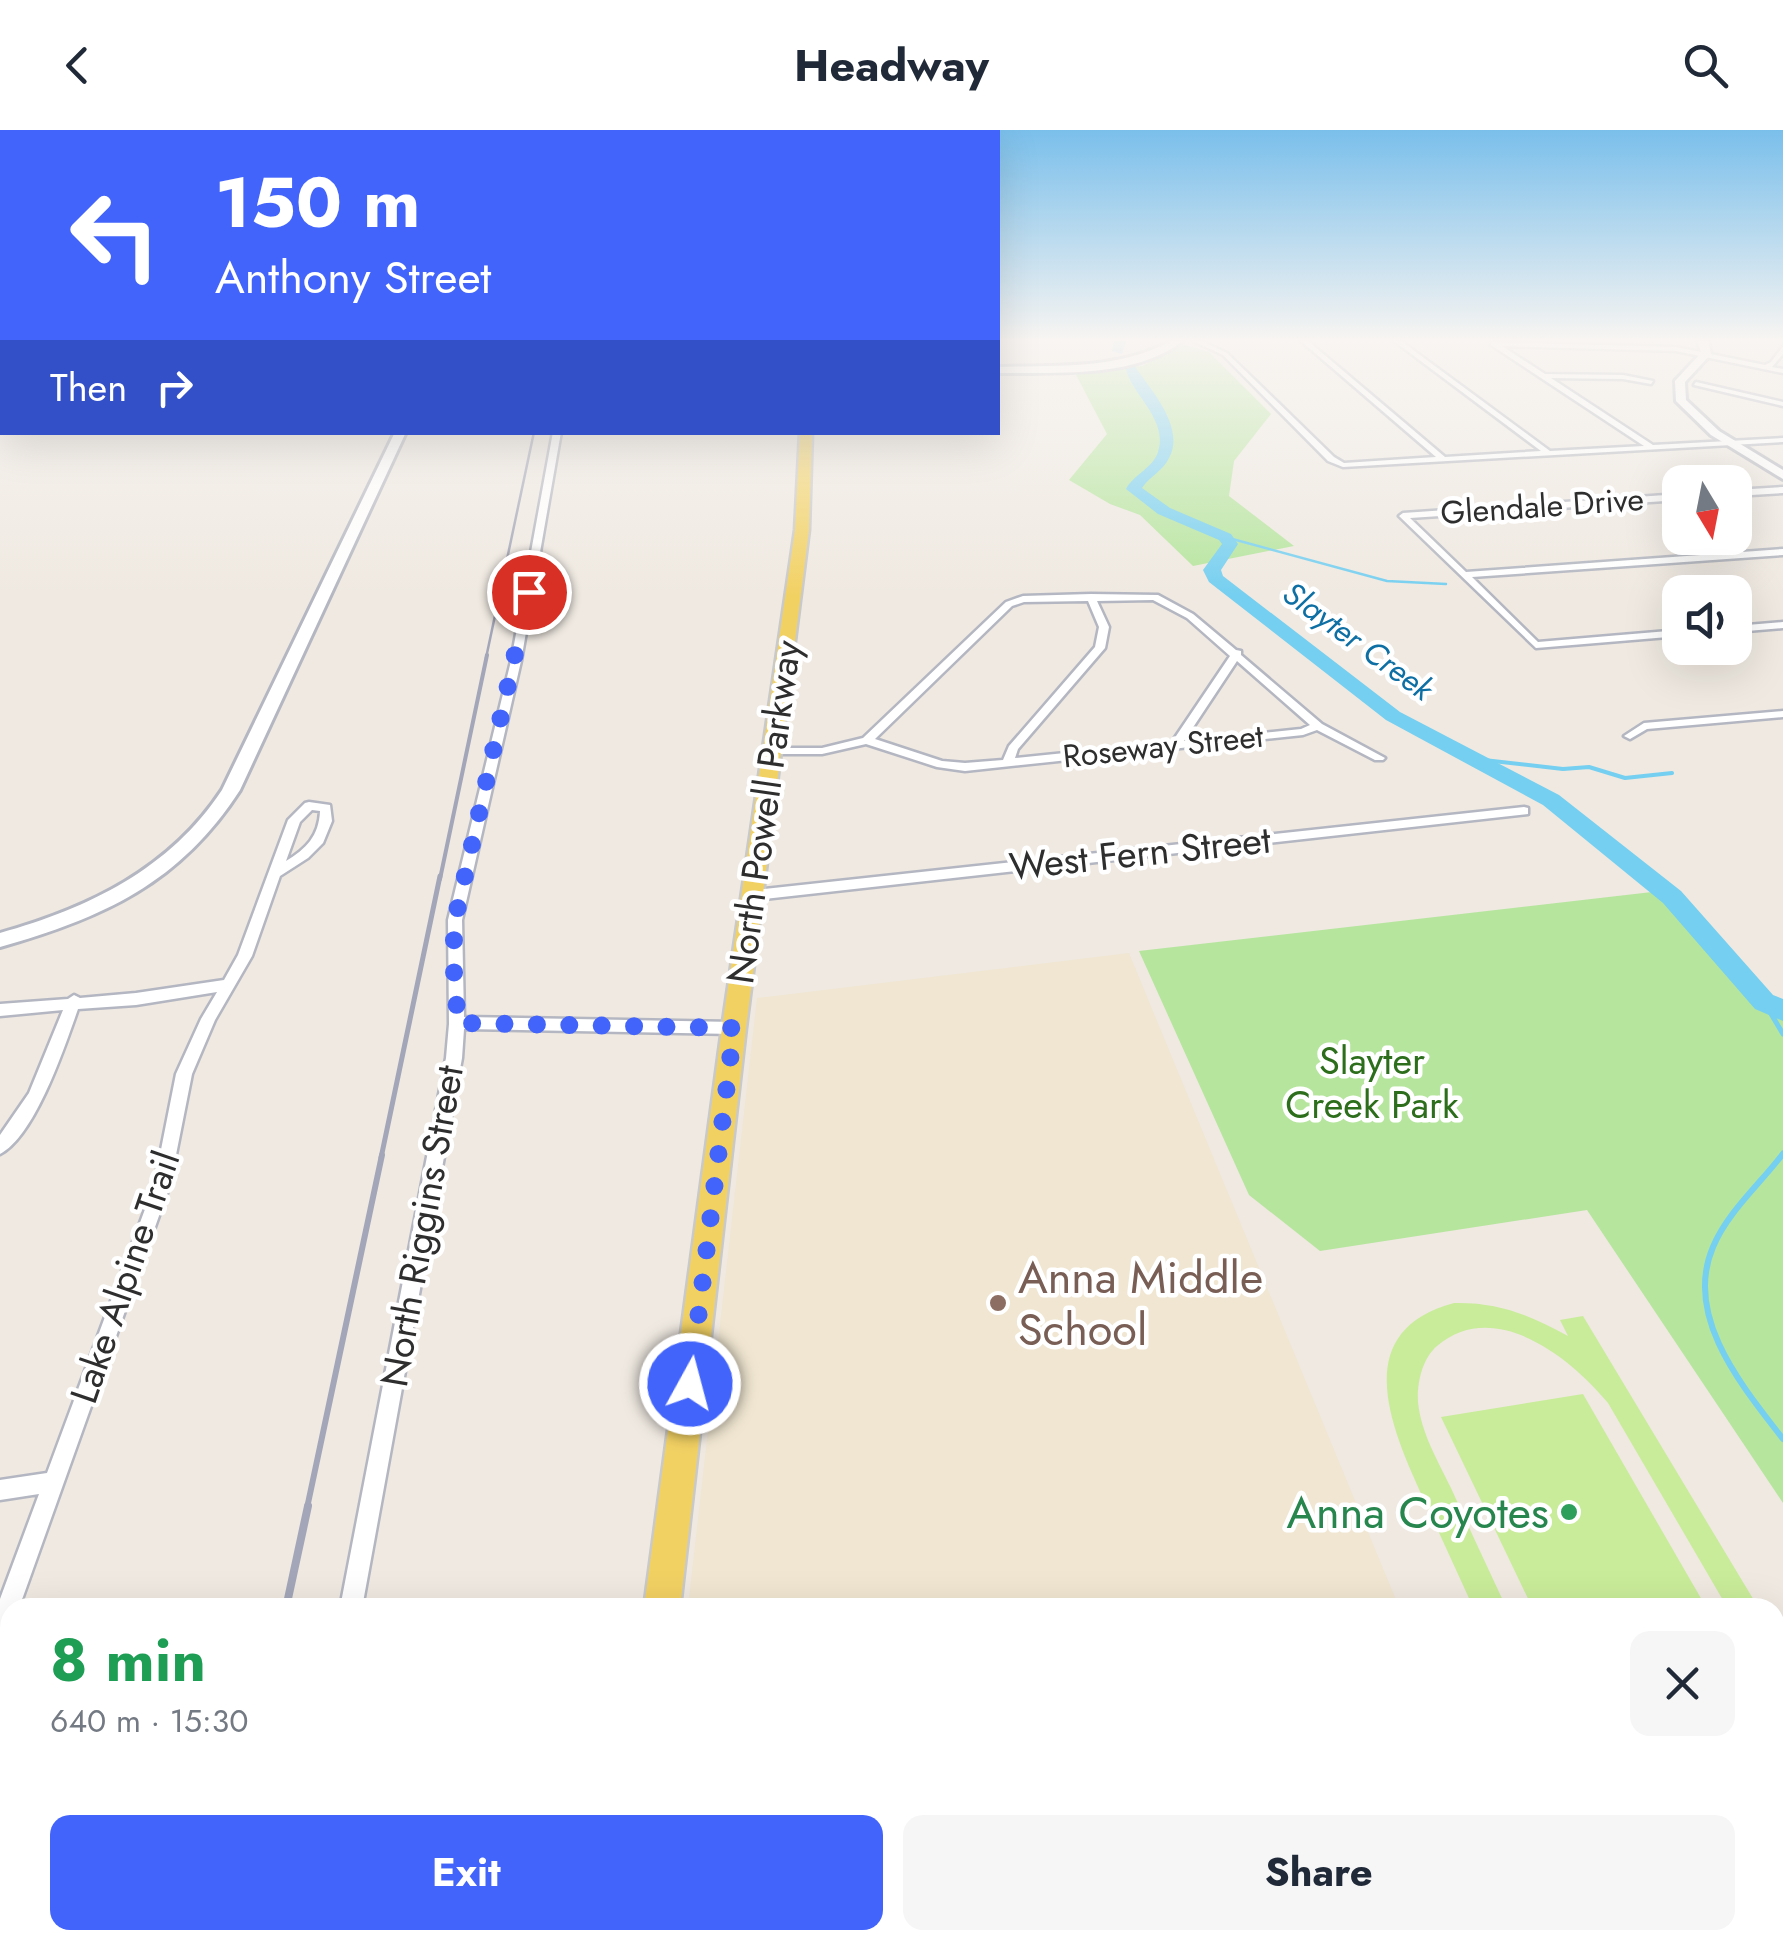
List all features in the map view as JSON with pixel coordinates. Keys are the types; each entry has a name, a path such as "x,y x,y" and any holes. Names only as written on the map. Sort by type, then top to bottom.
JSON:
{"main road":[{"name":"North Powell Parkway","path":"663,1598 734,1028 775,750 804,511 806,435"}],"street":[{"path":"1298,426 1336,463 1783,440"},
{"path":"1404,426 1444,460"},
{"path":"1511,426 1548,453"},
{"path":"1620,426 1650,446"},
{"path":"1705,426 1783,475"},
{"path":"1720,426 1783,464"},
{"path":"0,940 55,924 120,894 160,868 203,830 231,790 400,435"},
{"name":"North Riggins Street","path":"353,1598 423,1232 458,1023 453,959 455,920 516,660 556,435"},
{"path":"1752,493 1783,490"},
{"name":"Glendale Drive","path":"1464,575 1403,516 1662,498"},
{"path":"1464,575 1783,552"},
{"path":"1464,575 1536,645 1662,634"},
{"path":"1007,763 1013,748 1100,648 1104,627 1091,596"},
{"name":"Roseway Street","path":"1318,726 1302,732 965,767 941,764 867,740 1009,604 1023,599 1155,597 1190,616 1318,726 1379,758"},
{"path":"1752,628 1782,626"},
{"path":"1176,743 1236,653"},
{"path":"1630,736 1644,726 1783,714"},
{"path":"775,750 822,752 867,740"},
{"name":"Lake Alpine Trail","path":"11,1598 162,1185 184,1074 208,1018 245,956 274,873 297,814 309,806 326,808 327,817 314,849 274,873"},
{"name":"West Fern Street","path":"755,896 1524,811"},
{"path":"0,1010 74,1001 136,999 230,984"},
{"path":"0,1148 44,1082 74,1001"},
{"path":"458,1023 734,1028"},
{"path":"0,1490 54,1482"}],"shaded area":[{"name":"Anna Middle School","path":"1129,953 1395,1598 689,1598 757,998"}],"green space":[{"path":"1103,426 1262,426 1234,461 1229,496 1294,546 1193,566 1140,515 1110,504 1069,480 1107,434"},
{"name":"Slayter Creek Park","path":"1652,892 1783,1014 1783,1503 1587,1210 1320,1251 1249,1195 1139,951"},
{"path":"1454,1303 1485,1305 1513,1311 1568,1336 1560,1320 1583,1316 1753,1598 1722,1598 1608,1403 1592,1386 1553,1352 1530,1339 1483,1328 1459,1333 1432,1351 1424,1364 1418,1395 1431,1446 1502,1598 1469,1598 1413,1475 1392,1416 1387,1387 1389,1360 1399,1336 1420,1317"},
{"name":"Anna Coyotes","path":"1583,1394 1701,1598 1528,1598 1441,1417"}],"waterway":[{"name":"Slayter Creek","path":"1164,426 1166,450 1161,461 1134,489 1164,511 1225,537 1230,544 1212,570 1215,578 1393,716 1551,800 1672,897 1764,1002 1783,1011"},
{"path":"1225,537 1387,581 1446,584"},
{"path":"1475,759 1563,769 1589,767 1625,778 1672,773"},
{"path":"1764,1002 1783,1034"},
{"path":"1781,1156 1719,1235 1706,1273 1706,1299 1711,1325 1735,1374 1783,1439"}],"railway":[{"path":"486,658 533,435"},
{"path":"440,879 487,655"},
{"path":"381,1158 440,876"},
{"path":"307,1508 382,1155"},
{"path":"288,1598 308,1506"}],"place":[{"name":"Anna Middle School","path":"998,1303"},
{"name":"Anna Coyotes","path":"1569,1512"}],"route":[{"path":"529,592 455,920 453,959 458,1023 734,1028 690,1384"}]}
